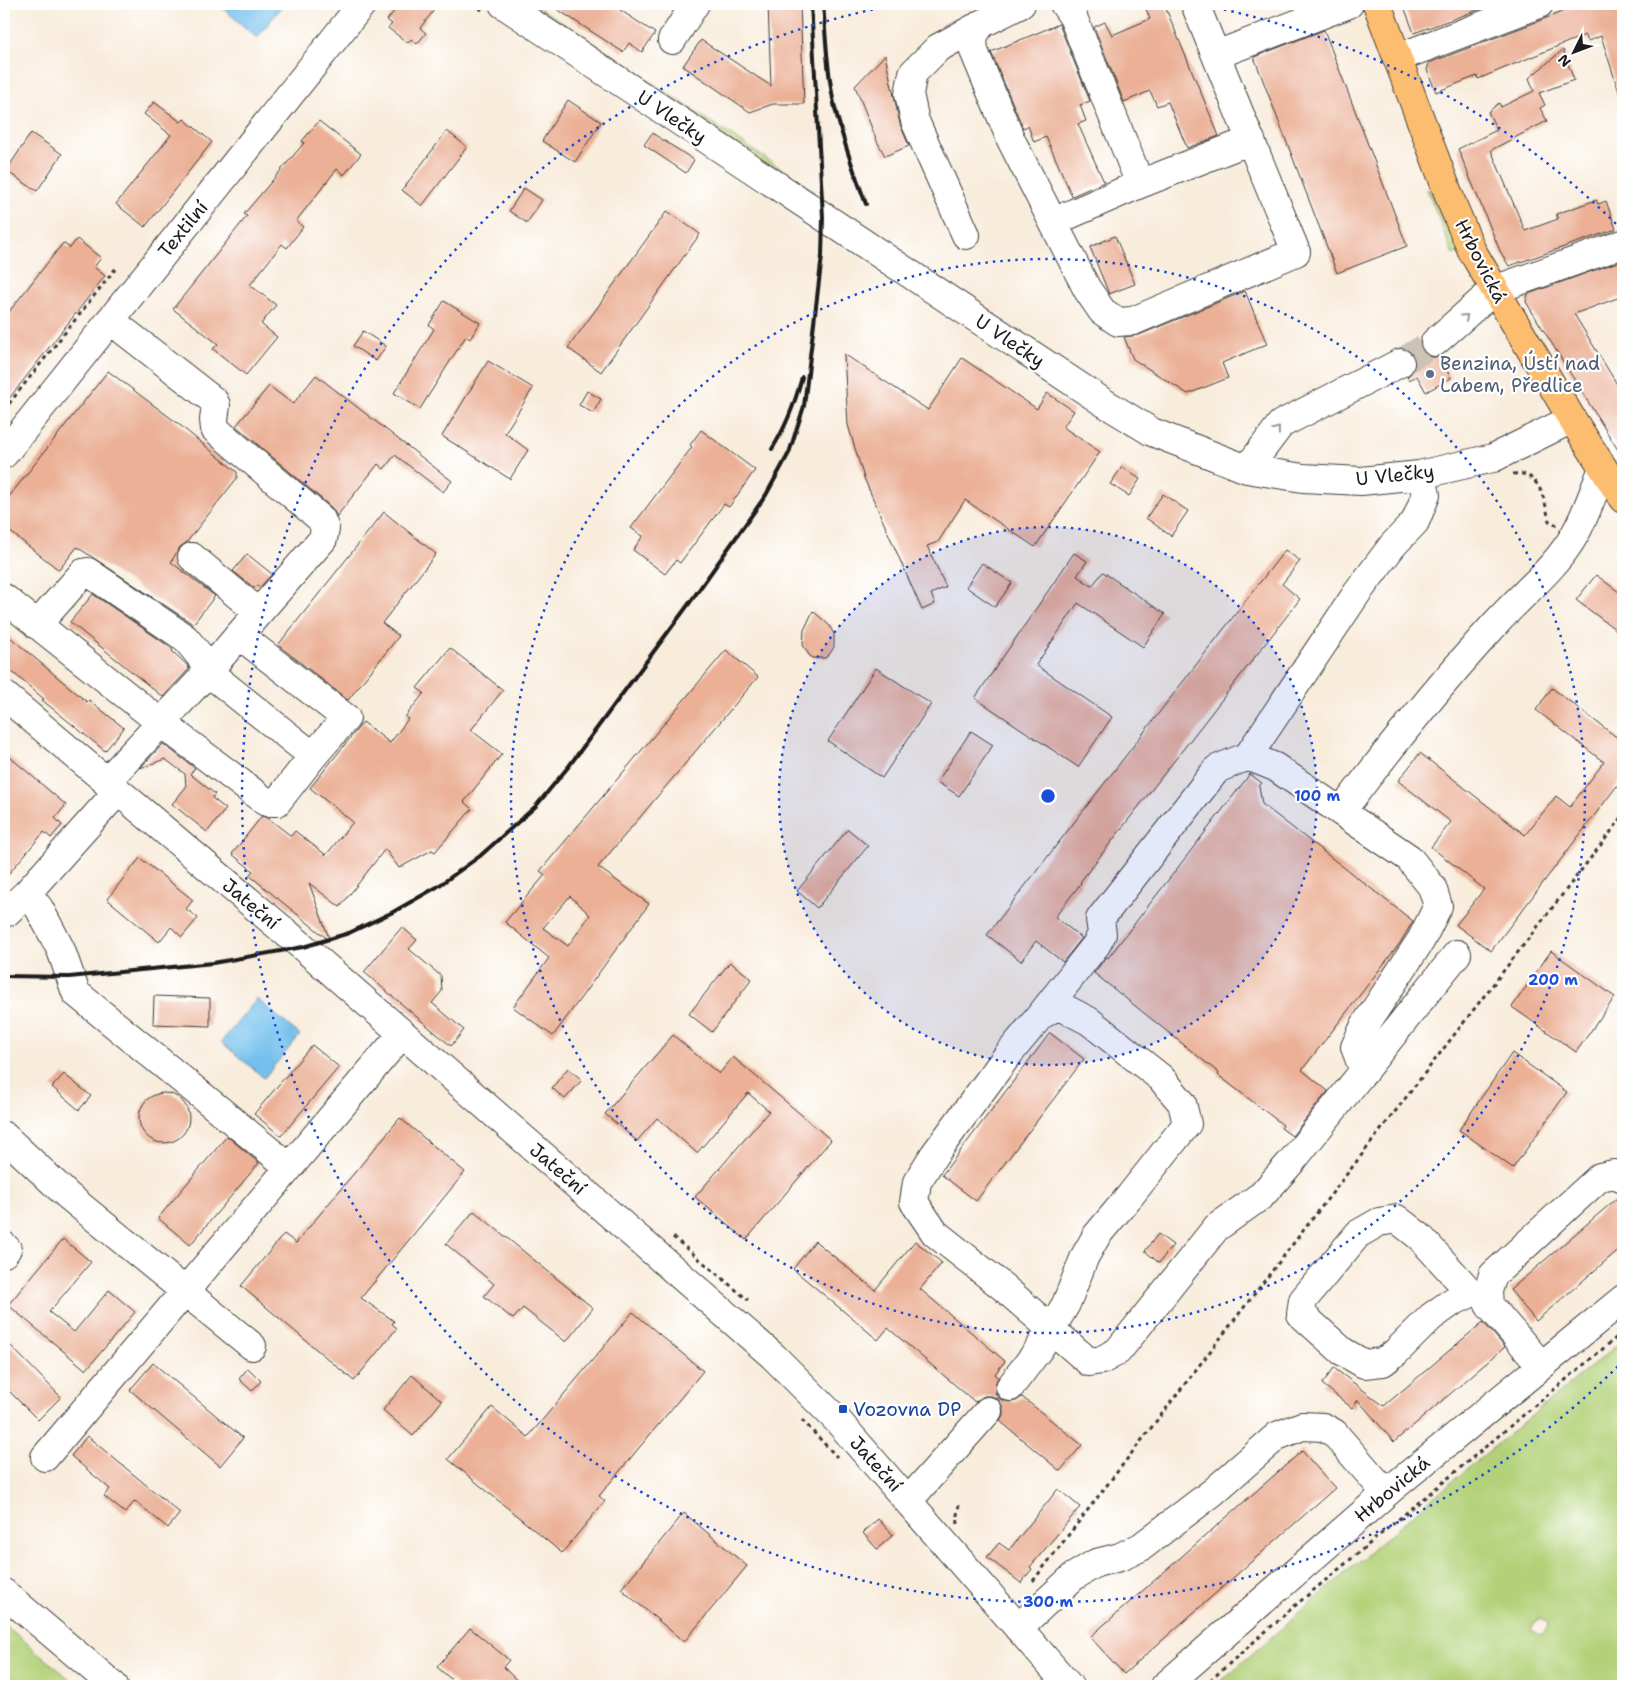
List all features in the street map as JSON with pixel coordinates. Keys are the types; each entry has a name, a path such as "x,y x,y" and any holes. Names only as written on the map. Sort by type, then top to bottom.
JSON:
{"main road":[{"name":"Hrbovická","path":"1377,4 1453,206 1472,251 1572,419 1623,499"}],"street":[{"name":"Textilní","path":"4,454 362,4"},
{"name":"U Vlečky","path":"504,4 1103,402 1152,432 1247,469 1303,478 1361,481 1419,475 1492,458 1572,419"},
{"path":"672,40 695,4"},
{"path":"966,235 915,121 909,94 913,72 938,48 1021,4"},
{"path":"1064,4 1073,17 1140,184"},
{"path":"982,24 973,37 974,51 1011,140 1052,222 1087,289 1102,312 1118,322 1133,321 1296,252 1195,4"},
{"path":"1216,55 1350,4"},
{"path":"1398,58 1539,4"},
{"path":"1052,222 1140,184 1251,140"},
{"path":"1435,342 1494,290 1623,244"},
{"path":"4,912 7,912 27,893 112,787 160,722 208,672 323,539 325,529 321,519 215,429 216,406 214,401 110,320"},
{"path":"1247,469 1281,424 1400,363"},
{"path":"1341,812 1399,736 1497,622 1541,577 1576,534 1603,468"},
{"path":"1419,475 1426,495 1415,522 1393,545 1358,592 1248,756 1217,769 1100,919 1102,934 1096,945 1007,1056 934,1155 917,1182 914,1202 935,1233 1003,1288 1089,1362 1102,1360 1118,1351 1216,1228 1262,1195 1292,1161 1457,954"},
{"path":"192,558 258,612"},
{"path":"37,625 83,573 88,572 185,638 200,656 208,672 312,756"},
{"path":"4,598 160,722 266,802 277,802 312,756 346,718 239,635"},
{"name":"Jateční","path":"4,695 402,1034 773,1356 837,1420 1069,1686"},
{"path":"1248,756 1275,767 1409,858 1432,887 1438,906 1421,940 1365,1025 1355,1047 1364,1072"},
{"path":"27,893 39,908 61,950 76,993 289,1167"},
{"path":"1010,1387 1039,1349 1066,1304 1097,1235 1129,1198 1187,1124 1182,1103 1161,1078 1089,1021 1058,1005 1040,1016"},
{"path":"45,1457 402,1034"},
{"path":"4,1136 66,1195 252,1346"},
{"path":"1541,1365 1479,1292 1420,1236 1397,1219 1379,1222 1358,1234 1303,1300 1301,1314 1342,1351 1364,1364 1383,1362 1396,1352 1431,1317 1452,1302 1479,1292 1493,1275 1600,1177 1614,1174 1623,1178"},
{"path":"4,1246 7,1249 4,1253"},
{"name":"Hrbovická","path":"1165,1686 1386,1493 1623,1299"},
{"path":"908,1500 988,1411"},
{"path":"1018,1628 1073,1577 1096,1563 1120,1557 1141,1547 1213,1492 1276,1436 1302,1426 1323,1427 1334,1433 1386,1493"},
{"path":"4,1593 114,1686"}],"path":[{"path":"4,410 116,268"},
{"path":"1534,481 1541,490 1549,521 1565,529"},
{"path":"1028,1588 1623,816"},
{"path":"1204,1686 1291,1609 1623,1332"}],"green space":[{"path":"525,4 534,4 813,190 814,197"},
{"path":"1427,189 1433,192 1461,252 1453,255"},
{"path":"1623,1340 1623,1686 1215,1686 1431,1499","holes":["1540,1619 1547,1623 1548,1627 1542,1635 1532,1630 1536,1621"]},
{"path":"4,1624 78,1686 4,1686"}],"water":[{"path":"218,4 284,4 257,38"},
{"path":"257,999 300,1035 264,1078 221,1042"}],"building":[{"path":"400,4 426,4 434,10 420,28 426,33 417,44 411,39 408,43 388,28 392,24 387,20"},
{"path":"549,4 611,4 655,33 642,52 629,43 623,52"},
{"path":"768,4 800,4 804,104 773,104 750,112 683,66 701,40 771,86"},
{"path":"1144,4 1164,4 1219,136 1187,148 1168,102 1157,106 1150,91 1124,102 1094,27 1105,22 1112,35 1150,19"},
{"path":"1403,4 1489,4 1489,6 1414,33"},
{"path":"1583,4 1623,4 1623,94 1620,95 1601,36 1588,41 1585,35 1478,79 1477,76 1436,92 1427,70 1429,63"},
{"path":"1059,24 1090,101 1080,105 1086,121 1078,124 1104,182 1072,196 1046,137 1034,142 1028,126 1023,128 991,52"},
{"path":"1324,30 1407,246 1337,273 1254,57"},
{"path":"1563,50 1574,80 1539,93 1545,105 1540,108 1547,121 1491,150 1525,231 1558,219 1556,214 1596,200 1598,204 1606,201 1616,229 1509,266 1500,251 1458,149 1497,130 1488,112 1499,103 1501,107 1534,91 1529,78"},
{"path":"885,55 900,124 909,146 885,156 855,86"},
{"path":"568,100 601,122 575,162 542,141"},
{"path":"154,102 181,122 184,119 212,142 145,227 116,204 171,135 144,114"},
{"path":"319,121 361,154 344,175 337,169 296,221 303,227 287,248 282,244 250,285 276,305 261,324 277,337 246,375 213,349 218,344 173,309 247,216 244,214 304,143 302,141"},
{"path":"447,131 467,147 422,206 402,190"},
{"path":"31,133 62,154 37,191 6,171"},
{"path":"652,133 694,160 686,173 644,145"},
{"path":"524,188 542,200 527,223 509,211"},
{"path":"667,211 700,234 601,372 568,348"},
{"path":"1115,236 1135,284 1109,294 1090,247"},
{"path":"77,239 101,258 94,267 105,276 4,405 4,318 63,243 70,248"},
{"path":"1623,260 1623,296 1574,314 1623,394 1623,458 1526,302 1528,294"},
{"path":"1245,291 1267,344 1222,363 1228,378 1188,394 1133,359 1124,337 1139,335"},
{"path":"444,301 480,323 470,339 466,336 420,409 394,393 434,329 429,325"},
{"path":"363,331 386,346 376,361 353,346"},
{"path":"1420,342 1423,352 1430,357 1442,355 1445,360 1442,362 1451,378 1426,392 1417,376 1409,380 1407,377 1413,371 1416,363 1414,355 1407,349"},
{"path":"844,354 928,410 962,358 1037,409 1047,393 1074,411 1063,427 1100,452 1035,547 965,500 938,542 927,546 946,587 931,594 935,604 922,610 864,478 848,425"},
{"path":"488,361 533,388 505,433 528,450 510,479 442,436"},
{"path":"108,371 176,422 237,472 237,478 186,543 180,547 171,562 215,596 193,624 77,547 59,570 4,527 4,503"},
{"path":"316,375 452,481 443,492 395,455 384,469 378,464 337,516 331,507 236,426 269,386 293,404"},
{"path":"587,391 601,399 593,413 579,405"},
{"path":"701,430 755,470 729,507 724,504 680,563 676,560 665,574 633,550 643,536 631,528 692,447 690,445"},
{"path":"1122,467 1140,479 1129,496 1110,484"},
{"path":"1163,494 1188,511 1171,536 1146,518"},
{"path":"384,512 436,554 382,623 399,636 348,700 278,645"},
{"path":"1285,550 1300,561 1282,584 1300,599 1080,882 1055,917 1082,938 1063,962 1036,941 1021,961 987,935"},
{"path":"1074,553 1087,561 1077,576 1092,586 1103,572 1165,614 1143,647 1078,603 1036,665 1112,717 1078,767 975,698"},
{"path":"247,554 272,574 260,587 257,585 254,588 233,571"},
{"path":"982,563 1012,583 995,607 966,587"},
{"path":"1596,575 1623,595 1623,635 1576,600"},
{"path":"93,594 173,649 172,651 187,665 189,669 163,697 70,622"},
{"path":"813,611 830,626 834,635 834,647 825,658 813,658 803,645 804,630"},
{"path":"4,632 87,702 89,700 124,728 105,751 42,700 44,699 4,665"},
{"path":"450,648 503,690 471,730 502,754 464,802 472,809 435,852 432,850 399,868 385,849 340,907 309,883 330,941 249,875 253,871 232,854 262,816 268,818 291,836 295,831 326,855 353,822 310,788 363,722 390,743 408,719 405,717 424,693 417,688"},
{"path":"726,650 758,677 598,867 649,904 553,1036 513,1007 549,958 505,922 545,875 540,871","holes":["570,896 590,915 568,946 543,928"]},
{"path":"876,668 931,704 882,778 828,741"},
{"path":"1552,688 1623,742 1623,778 1491,951 1456,925 1484,889 1431,847 1451,822 1398,781 1420,753 1525,835 1556,796 1570,807 1604,762 1536,710"},
{"path":"971,731 993,745 959,796 937,782"},
{"path":"163,744 195,768 190,774 215,794 212,798 226,809 207,832 172,804 186,787 185,774 165,759 140,768"},
{"path":"4,752 66,805 55,818 62,825 51,838 44,832 4,879"},
{"path":"1250,774 1262,783 1259,786 1262,804 1413,921 1400,943 1302,1070 1328,1091 1292,1136 1281,1128 1283,1125 1218,1075 1219,1073 1094,973 1106,957 1108,958"},
{"path":"848,829 868,846 817,908 797,891"},
{"path":"140,858 193,900 186,909 198,918 182,937 171,927 159,942 107,899"},
{"path":"402,927 417,940 409,949 441,976 442,991 432,1003 464,1030 451,1046 364,972"},
{"path":"1551,951 1615,997 1576,1052 1512,1007"},
{"path":"730,962 752,979 712,1032 689,1014"},
{"path":"154,996 210,998 210,1026 153,1024"},
{"path":"1050,1033 1084,1059 976,1201 942,1175"},
{"path":"673,1035 719,1074 733,1057 831,1140 746,1240 695,1197 769,1111 748,1093 697,1153 657,1118 637,1141 605,1114"},
{"path":"312,1045 339,1067 281,1136 254,1114"},
{"path":"1512,1053 1567,1092 1513,1168 1459,1130"},
{"path":"568,1068 582,1080 565,1099 552,1088"},
{"path":"64,1074 91,1096 79,1110 52,1087"},
{"path":"164,1093 178,1097 185,1104 189,1118 185,1132 178,1139 164,1143 150,1139 143,1132 139,1118 143,1104 150,1097"},
{"path":"400,1118 465,1172 361,1298 394,1321 392,1324 397,1328 354,1381 241,1286 284,1234 296,1243"},
{"path":"227,1136 259,1163 190,1245 158,1218"},
{"path":"1623,1193 1623,1246 1536,1321 1510,1290"},
{"path":"474,1211 593,1308 566,1342 523,1308 513,1319 484,1296 494,1284 446,1244"},
{"path":"1158,1234 1173,1245 1159,1263 1145,1251"},
{"path":"63,1239 91,1262 49,1312 74,1332 109,1290 135,1312 86,1370 8,1305"},
{"path":"815,1241 875,1290 915,1241 942,1263 920,1289 1005,1361 995,1374 998,1377 995,1393 1000,1399 1008,1402 1016,1401 1022,1397 1082,1445 1060,1471 1000,1421 1003,1407 998,1399 984,1396 975,1402 888,1328 878,1340 793,1269"},
{"path":"633,1312 703,1371 599,1496 605,1501 562,1553 448,1459 492,1407 528,1437"},
{"path":"1483,1322 1505,1347 1394,1442 1358,1400 1352,1408 1322,1384 1334,1368 1384,1406"},
{"path":"4,1339 61,1397 38,1420 4,1386"},
{"path":"153,1363 243,1438 220,1466 130,1390"},
{"path":"248,1368 261,1381 252,1391 239,1379"},
{"path":"412,1375 442,1401 413,1436 383,1410"},
{"path":"87,1436 180,1513 168,1528 135,1501 125,1513 104,1496 110,1489 71,1456"},
{"path":"1302,1451 1335,1488 1124,1674 1090,1637"},
{"path":"1058,1489 1080,1507 1030,1567 1032,1569 1021,1583 987,1557 999,1543 1009,1550"},
{"path":"684,1513 747,1566 684,1642 621,1589"},
{"path":"878,1519 893,1535 877,1549 863,1533"},
{"path":"470,1628 509,1660 503,1667 523,1686 459,1686 437,1667"}],"tunnel":[{"path":"1400,363 1435,342"}],"railway":[{"path":"4,976 69,977 213,963 303,947 349,933 393,912 437,887 480,856 536,806 569,766 691,601 766,495 789,453 804,406 822,256 823,217 811,4"},
{"path":"823,4 832,95 849,156 866,204"},
{"path":"772,449 790,414 802,377"}],"place":[{"name":"Benzina, Ústí nad Labem, Předlice","path":"1430,374"},
{"name":"Vozovna DP","path":"843,1409"}]}
